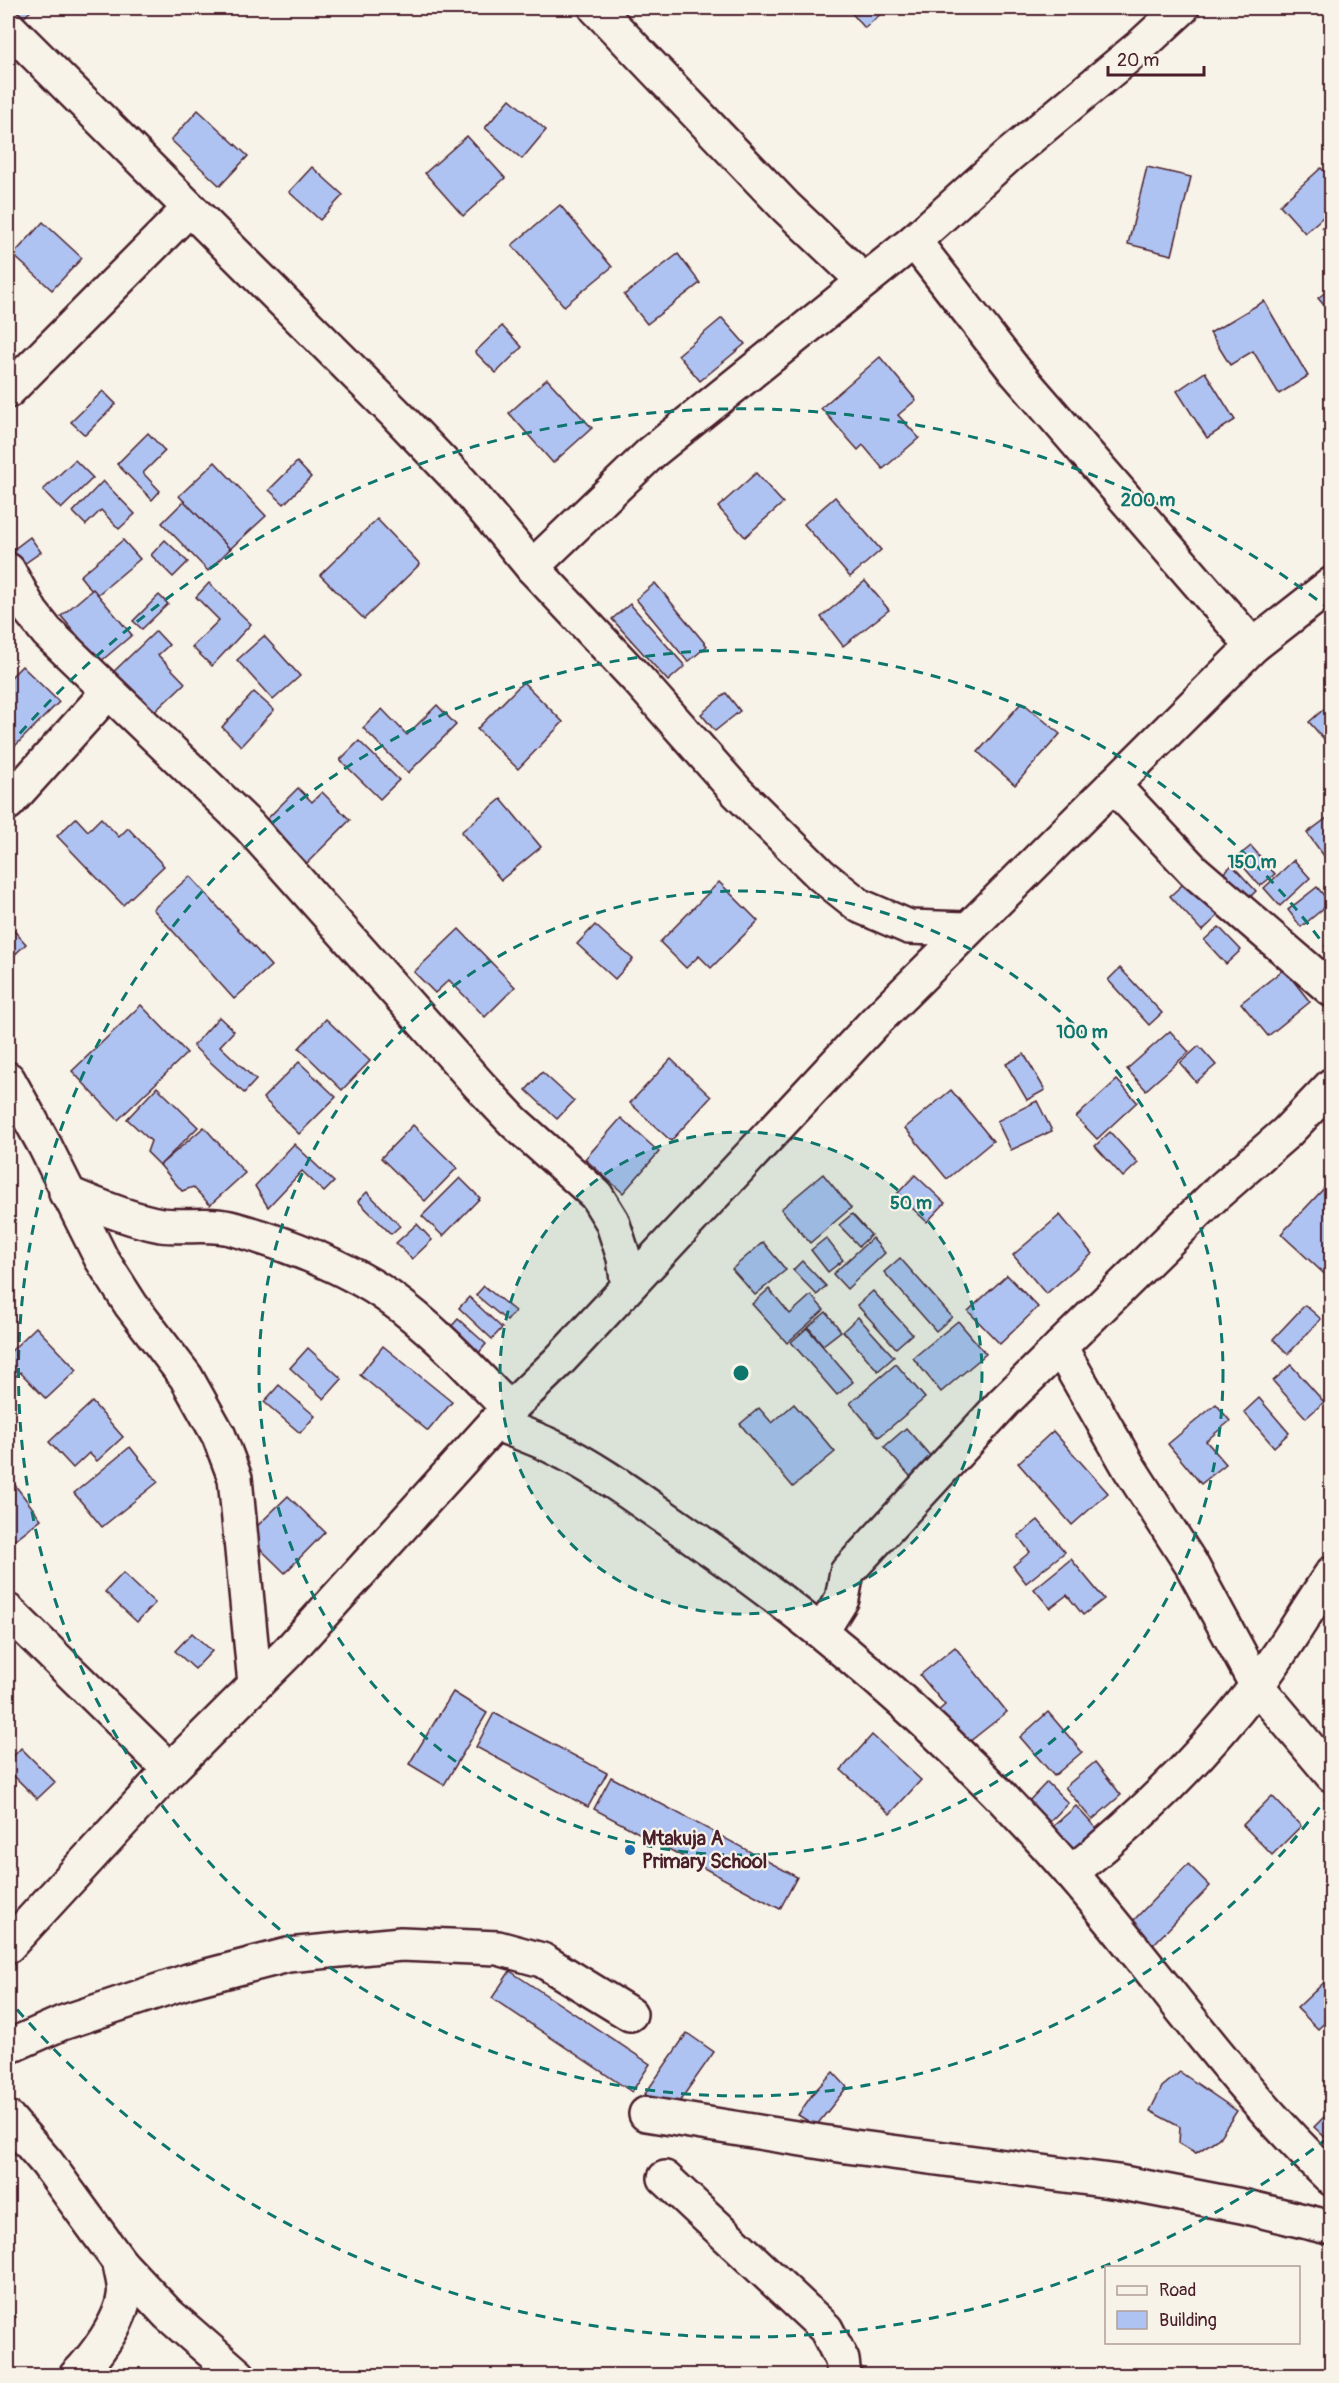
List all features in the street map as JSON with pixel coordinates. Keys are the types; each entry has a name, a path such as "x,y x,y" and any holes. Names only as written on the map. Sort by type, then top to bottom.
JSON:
{"street":[{"path":"596,8 786,207 864,282"},
{"path":"532,567 651,453 914,241 1008,156 1144,43 1182,8"},
{"path":"8,27 395,412 462,483 532,567 640,682 737,792 821,875 860,906 909,927 966,929"},
{"path":"8,391 189,209"},
{"path":"914,241 1015,371 1252,646"},
{"path":"8,570 31,612 42,625 108,692 249,826 507,1115 596,1195 612,1221 624,1258 628,1286"},
{"path":"8,1946 170,1770 289,1651 502,1416 966,929 1252,646 1332,584"},
{"path":"8,802 108,692"},
{"path":"1113,785 1194,871 1332,990"},
{"path":"8,1079 107,1268 186,1377 219,1436 236,1478 255,1684"},
{"path":"822,1631 842,1599 847,1572 1005,1402 1216,1194 1287,1132 1332,1085"},
{"path":"66,1193 126,1216 164,1225 206,1224 233,1228 322,1262 387,1296 431,1330 502,1416 612,1481 754,1579 822,1631 962,1757 1071,1873 1247,2089 1332,2180"},
{"path":"1060,1347 1130,1468 1191,1564 1257,1686 1332,1775"},
{"path":"1071,1873 1114,1839 1179,1778 1257,1686 1332,1573"},
{"path":"8,1611 170,1770"},
{"path":"8,2047 62,2023 188,1981 288,1955 401,1944 498,1948 542,1960 630,2014"},
{"path":"646,2114 857,2148 1118,2182 1242,2206 1332,2228"},
{"path":"8,2118 46,2163 120,2263 168,2314 239,2376"},
{"path":"665,2178 826,2329 842,2360 844,2376"},
{"path":"76,2376 93,2359 114,2322 124,2296 120,2263"}],"building":[{"path":"8,8 34,8 20,21"},
{"path":"847,8 881,8 884,11 865,28"},
{"path":"510,99 546,130 522,159 485,128"},
{"path":"198,110 248,156 220,186 171,140"},
{"path":"467,136 505,178 463,216 425,173"},
{"path":"312,167 343,195 320,220 289,192"},
{"path":"1147,167 1191,177 1172,255 1128,244"},
{"path":"1321,168 1332,179 1332,209 1305,233 1280,205"},
{"path":"560,205 612,267 564,306 512,245"},
{"path":"1332,217 1332,237 1322,227"},
{"path":"43,222 82,258 52,290 13,255"},
{"path":"678,254 700,283 647,324 624,295"},
{"path":"1332,287 1332,315 1318,298"},
{"path":"1264,301 1308,376 1279,394 1253,351 1230,365 1210,333"},
{"path":"722,318 745,344 700,381 678,355"},
{"path":"502,326 522,347 496,373 475,352"},
{"path":"880,357 916,400 898,415 919,438 883,469 863,445 858,450 821,408"},
{"path":"1205,372 1235,420 1207,438 1177,391"},
{"path":"547,379 592,428 553,463 509,413"},
{"path":"103,391 116,404 85,435 71,422"},
{"path":"148,433 165,451 143,473 160,491 152,500 117,464"},
{"path":"75,460 93,478 61,509 43,490"},
{"path":"215,462 266,516 230,549 179,496"},
{"path":"297,462 311,477 284,504 269,490"},
{"path":"756,473 783,503 745,537 718,507"},
{"path":"103,481 135,514 119,529 101,510 86,525 73,512"},
{"path":"835,497 881,550 850,577 804,524"},
{"path":"184,501 230,549 208,571 162,523"},
{"path":"377,519 420,564 364,619 320,575"},
{"path":"30,537 41,552 24,564 13,550"},
{"path":"123,540 140,559 96,596 80,576"},
{"path":"165,540 188,562 173,577 151,555"},
{"path":"865,581 889,610 843,646 821,617"},
{"path":"209,583 251,624 212,666 192,647 219,620 196,597"},
{"path":"655,583 707,646 688,662 636,599"},
{"path":"93,589 132,635 100,662 61,616"},
{"path":"159,595 168,604 142,629 133,621"},
{"path":"630,604 685,666 668,681 612,619"},
{"path":"156,631 169,645 158,655 185,683 148,718 108,677"},
{"path":"264,636 300,676 273,700 237,660"},
{"path":"22,666 59,702 15,746 8,738 8,680"},
{"path":"523,682 563,722 518,769 477,729"},
{"path":"254,692 274,710 241,746 222,727"},
{"path":"726,693 740,711 715,731 701,714"},
{"path":"1022,702 1060,734 1015,785 978,752"},
{"path":"1332,702 1332,748 1309,722"},
{"path":"437,705 456,725 408,773 363,728 382,709 407,735"},
{"path":"359,741 399,780 380,799 340,760"},
{"path":"298,788 312,802 322,792 350,820 307,863 265,821"},
{"path":"501,799 541,847 501,880 461,832"},
{"path":"76,818 88,831 101,818 119,837 128,828 164,866 123,905 57,836"},
{"path":"1327,818 1332,824 1332,857 1327,860 1307,833"},
{"path":"1251,846 1275,874 1260,886 1236,858"},
{"path":"1294,860 1310,878 1280,906 1264,888"},
{"path":"1232,865 1256,891 1238,909 1214,882"},
{"path":"190,876 271,966 234,999 153,909"},
{"path":"1190,878 1222,912 1202,931 1170,896"},
{"path":"719,882 758,921 711,968 699,956 686,968 660,942"},
{"path":"1317,887 1330,903 1301,927 1288,910"},
{"path":"8,924 26,944 8,961"},
{"path":"595,925 633,959 615,979 577,944"},
{"path":"1219,927 1241,950 1226,964 1204,940"},
{"path":"459,929 515,987 485,1017 449,980 435,993 414,972"},
{"path":"1120,968 1162,1013 1149,1025 1108,980"},
{"path":"1284,969 1310,1002 1268,1036 1241,1003"},
{"path":"141,1005 187,1053 118,1120 72,1071"},
{"path":"219,1017 234,1031 220,1046 256,1080 244,1093 193,1046"},
{"path":"326,1019 370,1061 342,1090 299,1048"},
{"path":"1170,1031 1189,1052 1146,1090 1127,1069"},
{"path":"1199,1046 1216,1065 1196,1082 1180,1063"},
{"path":"1024,1054 1045,1090 1027,1100 1006,1064"},
{"path":"671,1059 711,1097 671,1141 630,1103"},
{"path":"299,1062 336,1097 299,1134 263,1098"},
{"path":"542,1072 574,1101 557,1119 526,1090"},
{"path":"1117,1080 1137,1102 1097,1139 1076,1117"},
{"path":"157,1087 198,1127 160,1165 147,1152 151,1141 127,1119"},
{"path":"951,1090 993,1141 947,1179 905,1128"},
{"path":"1037,1101 1052,1131 1011,1150 997,1121"},
{"path":"621,1118 659,1152 623,1193 585,1159"},
{"path":"413,1125 457,1168 425,1201 381,1158"},
{"path":"204,1127 245,1173 210,1205 193,1187 182,1191 160,1165"},
{"path":"1110,1132 1138,1163 1123,1177 1095,1146"},
{"path":"294,1144 334,1182 324,1192 302,1171 268,1207 255,1186"},
{"path":"823,1174 851,1208 810,1243 781,1209"},
{"path":"915,1175 945,1203 927,1222 897,1194"},
{"path":"460,1178 480,1198 443,1236 422,1216"},
{"path":"1332,1180 1332,1281 1281,1234"},
{"path":"367,1192 400,1226 391,1234 358,1201"},
{"path":"852,1214 871,1235 859,1246 839,1225"},
{"path":"1060,1215 1092,1254 1046,1294 1013,1255"},
{"path":"417,1224 432,1240 412,1259 396,1243"},
{"path":"826,1238 843,1260 828,1272 811,1250"},
{"path":"872,1238 885,1253 847,1289 833,1274"},
{"path":"763,1242 786,1270 755,1295 732,1269"},
{"path":"900,1258 952,1317 936,1331 884,1272"},
{"path":"802,1261 826,1286 817,1295 793,1270"},
{"path":"1007,1275 1038,1307 1000,1344 968,1311"},
{"path":"484,1286 515,1311 507,1321 476,1295"},
{"path":"769,1289 790,1314 811,1295 824,1310 787,1343 752,1304"},
{"path":"873,1291 912,1334 896,1348 857,1305"},
{"path":"469,1297 502,1328 492,1339 459,1308"},
{"path":"1305,1305 1321,1319 1288,1354 1273,1339"},
{"path":"826,1312 841,1331 823,1345 808,1327"},
{"path":"858,1317 894,1357 878,1371 843,1331"},
{"path":"458,1319 486,1344 478,1354 449,1329"},
{"path":"958,1321 986,1354 941,1392 913,1358"},
{"path":"36,1327 77,1370 46,1399 20,1372 8,1384 8,1354"},
{"path":"807,1328 853,1382 837,1395 791,1342"},
{"path":"383,1346 452,1402 428,1431 360,1375"},
{"path":"308,1348 342,1379 324,1399 290,1368"},
{"path":"896,1364 925,1398 879,1437 850,1403"},
{"path":"1291,1365 1324,1402 1306,1418 1273,1381"},
{"path":"279,1385 315,1416 300,1433 264,1402"},
{"path":"1259,1398 1289,1433 1274,1447 1244,1412"},
{"path":"92,1402 123,1437 97,1461 89,1453 73,1468 49,1442"},
{"path":"794,1404 835,1452 793,1487 740,1424 759,1408 772,1423"},
{"path":"1216,1404 1230,1421 1206,1441 1226,1464 1201,1484 1168,1444"},
{"path":"906,1428 940,1467 918,1485 884,1447"},
{"path":"1053,1431 1108,1493 1072,1525 1018,1463"},
{"path":"130,1447 158,1482 102,1527 74,1493"},
{"path":"8,1476 41,1519 8,1545"},
{"path":"288,1496 325,1532 285,1573 247,1536"},
{"path":"1038,1520 1065,1552 1026,1583 1013,1566 1030,1552 1018,1536"},
{"path":"1071,1559 1104,1599 1083,1615 1067,1595 1050,1608 1034,1589"},
{"path":"123,1573 155,1603 137,1622 105,1592"},
{"path":"192,1633 212,1651 195,1669 175,1651"},
{"path":"955,1647 1007,1712 964,1746 937,1712 945,1705 920,1675"},
{"path":"453,1692 487,1713 444,1785 409,1764"},
{"path":"1048,1712 1082,1752 1054,1776 1020,1737"},
{"path":"494,1713 607,1773 588,1807 476,1747"},
{"path":"872,1735 921,1780 890,1814 841,1770"},
{"path":"21,1748 55,1782 37,1799 8,1770 8,1762"},
{"path":"1095,1762 1121,1795 1092,1820 1065,1787"},
{"path":"611,1777 797,1877 780,1909 594,1809"},
{"path":"1047,1782 1068,1803 1048,1824 1027,1803"},
{"path":"1272,1796 1301,1826 1272,1855 1243,1825"},
{"path":"1076,1806 1101,1834 1074,1858 1049,1830"},
{"path":"1188,1864 1210,1886 1151,1947 1129,1925"},
{"path":"510,1971 650,2064 632,2092 492,1998"},
{"path":"1332,1975 1332,2016 1318,2029 1297,2008"},
{"path":"687,2033 714,2052 672,2112 645,2094"},
{"path":"833,2072 847,2087 816,2126 798,2115 814,2092"},
{"path":"1180,2072 1237,2111 1219,2138 1196,2153 1179,2143 1180,2127 1150,2111 1162,2087"},
{"path":"1332,2109 1332,2144 1314,2127"},
{"path":"8,2307 16,2317 8,2325"}],"place":[{"name":"Mtakuja A Primary School","path":"630,1850"}]}
